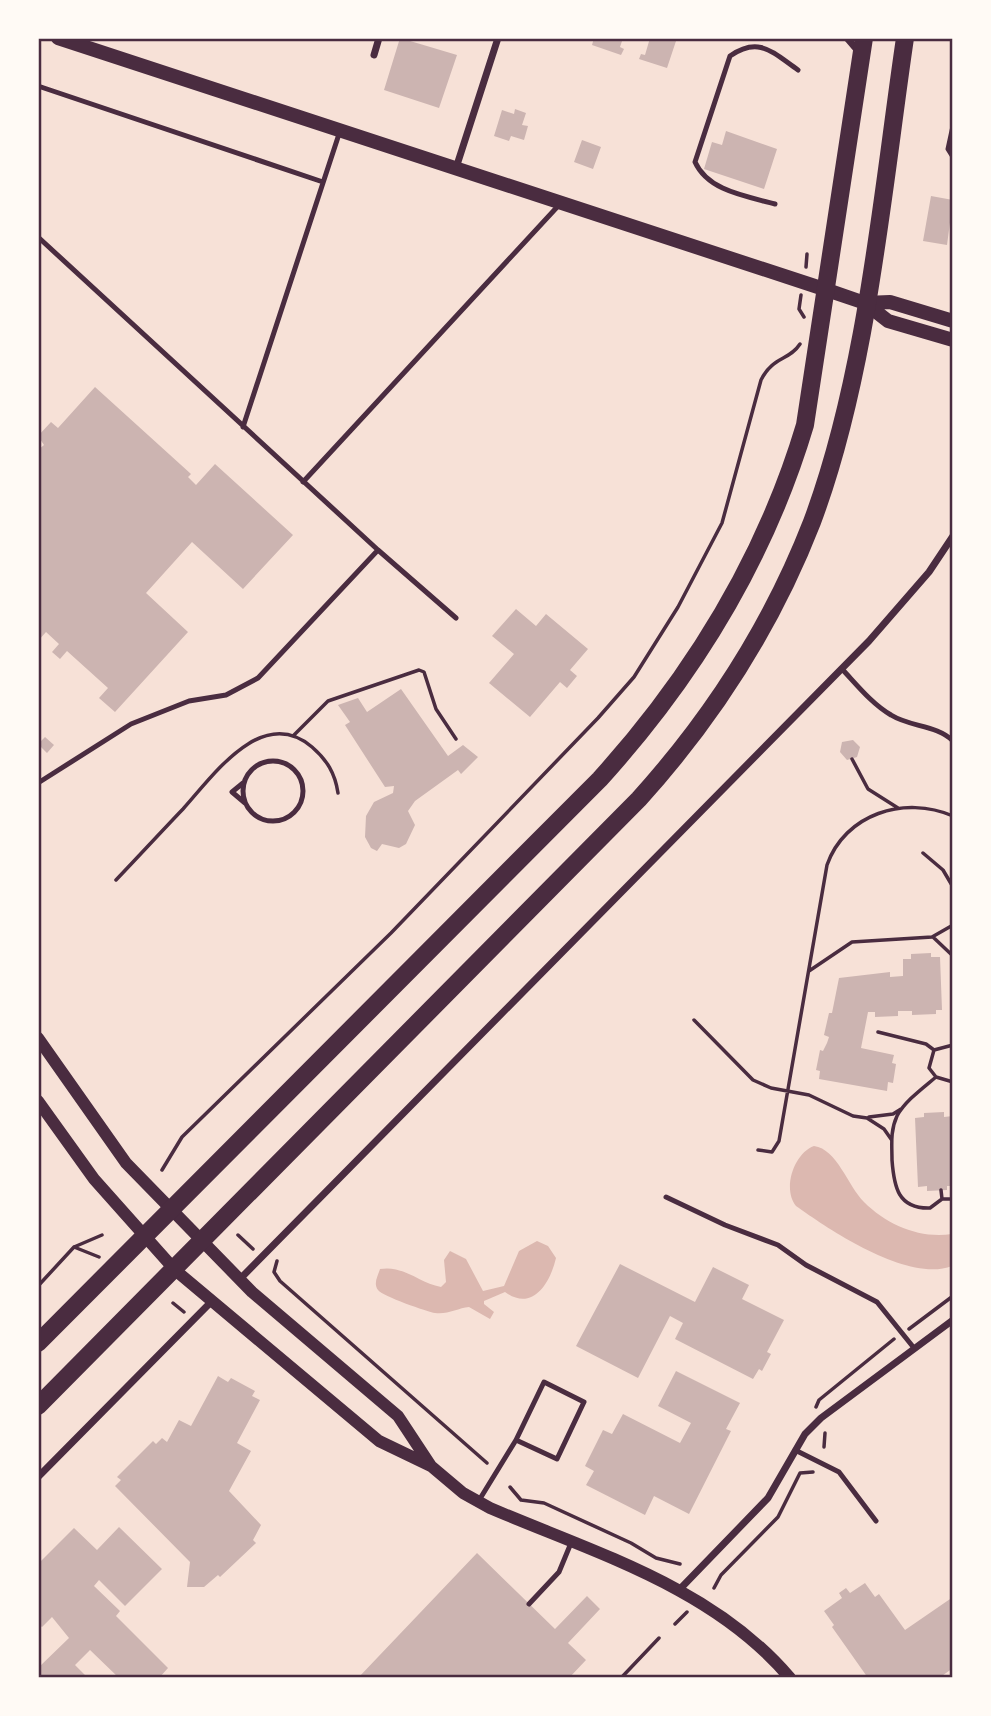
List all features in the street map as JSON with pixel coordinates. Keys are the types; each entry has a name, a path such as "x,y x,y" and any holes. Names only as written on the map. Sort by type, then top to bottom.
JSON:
{"main road":[{"path":"58,38 827,290 865,303 888,321 953,340"},
{"path":"38,1406 630,809 677,758 716,705 759,633 812,520 837,440 865,303 905,38"},
{"path":"38,1343 600,779 672,692 732,598 781,497 809,404 863,47"},
{"path":"865,303 890,302 953,321"}],"street":[{"path":"373,55 379,38"},
{"path":"456,168 498,38"},
{"path":"847,38 863,47"},
{"path":"239,1280 842,669 929,572 953,536"},
{"path":"38,1038 111,1145 239,1280 398,1416 431,1466"},
{"path":"38,1101 94,1179 175,1270 379,1440 431,1466 478,1502 680,1589 746,1636 790,1678"},
{"path":"38,1477 212,1301"},
{"path":"680,1589 768,1498 795,1450 821,1418 953,1320"}],"lane":[{"path":"775,204 715,186 701,174 695,162 730,56 745,46 760,47 798,69"},
{"path":"38,86 323,182"},
{"path":"953,127 948,149 953,157"},
{"path":"243,427 340,131"},
{"path":"303,482 561,202"},
{"path":"38,237 303,482 456,618"},
{"path":"38,783 131,724 189,701 226,695 258,678 378,550"},
{"path":"842,669 891,715 912,725 939,732 953,741"},
{"path":"273,761 291,768 302,784 300,804 286,818 277,821 258,818 232,792 243,783 254,767 273,761"},
{"path":"243,783 245,803"},
{"path":"666,1197 725,1225 778,1245 806,1265 866,1295 886,1310 915,1348"},
{"path":"478,1502 516,1440 544,1382 584,1402 557,1460 516,1440"},
{"path":"795,1450 839,1472 876,1521"},
{"path":"529,1604 559,1572 572,1544"}],"path":[{"path":"799,309 805,318"},
{"path":"162,1170 182,1137 391,933 598,718 634,677 678,607 722,523 761,380 768,365 795,351 804,333"},
{"path":"294,735 328,701 419,670 424,672 436,709 456,739"},
{"path":"116,880 240,747 272,736 294,735 313,747 328,764 334,774 338,793"},
{"path":"852,759 868,789 898,808"},
{"path":"758,1150 772,1152 778,1146 833,847 849,829 877,813 898,808 928,808 953,816"},
{"path":"923,853 943,870 953,887"},
{"path":"809,971 852,942 932,937 953,925"},
{"path":"932,937 953,956"},
{"path":"694,1020 753,1080 810,1095 853,1116 867,1118 893,1114 936,1077"},
{"path":"878,1032 926,1044 934,1051"},
{"path":"934,1051 953,1045"},
{"path":"934,1051 929,1068 936,1077 953,1082"},
{"path":"901,1109 891,1139 893,1181 899,1196 909,1205 933,1208 942,1199 942,1190"},
{"path":"867,1118 884,1129 891,1139"},
{"path":"942,1199 953,1199"},
{"path":"38,1286 74,1247 102,1235"},
{"path":"238,1235 253,1249"},
{"path":"74,1247 100,1258"},
{"path":"278,1259 274,1272 280,1281 487,1463"},
{"path":"808,1415 819,1400 953,1296"},
{"path":"173,1303 187,1315"},
{"path":"824,1447 824,1434 828,1428"},
{"path":"714,1588 721,1575 778,1517 800,1474 815,1473"},
{"path":"510,1486 521,1500 544,1503 631,1543 656,1558 680,1564"},
{"path":"675,1624 687,1612"},
{"path":"621,1678 659,1638"}],"shaded area":[{"path":"814,1146 836,1161 858,1195 883,1217 916,1232 952,1234 952,1266 934,1269 893,1261 849,1240 796,1206 790,1190 792,1172 801,1156"},
{"path":"537,1241 548,1246 556,1258 549,1277 531,1297 524,1299 505,1292 484,1301 494,1312 490,1319 469,1307 444,1313 431,1312 381,1293 376,1285 380,1269 389,1268 441,1287 446,1282 444,1260 450,1251 466,1259 483,1291 504,1286 519,1251"}],"building":[{"path":"400,38 457,55 439,108 384,90"},
{"path":"594,38 623,38 620,47 624,49 621,55 592,45"},
{"path":"650,38 677,38 667,68 639,59 641,54 645,55"},
{"path":"515,109 526,113 522,125 528,126 524,140 511,136 509,141 494,136 502,110 514,114"},
{"path":"726,131 777,149 764,189 704,169 712,142 722,145"},
{"path":"582,140 601,147 593,169 574,162"},
{"path":"931,196 953,200 947,245 923,241"},
{"path":"95,387 191,474 188,477 196,485 215,464 293,535 243,589 192,542 146,593 188,632 115,712 99,698 108,688 67,651 60,659 52,652 59,644 46,632 38,641 38,450 44,445 38,436 51,422 58,428"},
{"path":"516,609 536,626 546,614 588,649 570,670 577,676 567,688 560,682 530,717 489,683 514,654 492,636"},
{"path":"401,689 448,756 463,745 478,757 461,774 458,770 415,801 408,811 415,825 406,844 399,848 382,844 377,851 371,848 365,837 366,816 374,802 393,793 394,786 385,787 345,725 350,722 338,705 358,698 367,712"},
{"path":"45,737 54,745 47,753 38,744"},
{"path":"853,740 860,747 857,757 847,760 840,752 842,742"},
{"path":"931,953 931,957 940,957 942,1010 936,1010 936,1014 912,1015 912,1011 898,1011 898,1016 875,1017 875,1012 868,1012 861,1048 894,1055 892,1063 896,1064 893,1083 888,1082 887,1091 819,1079 820,1071 816,1070 820,1050 823,1051 829,1037 824,1035 829,1013 832,1013 839,978 890,972 890,977 903,976 903,959 911,959 911,954"},
{"path":"944,1112 944,1117 953,1116 953,1186 947,1186 947,1190 927,1191 927,1186 918,1187 915,1118 924,1117 924,1113"},
{"path":"620,1264 695,1302 713,1267 749,1285 742,1299 784,1320 767,1352 771,1354 762,1371 759,1369 753,1379 675,1339 683,1323 670,1316 638,1378 576,1346"},
{"path":"676,1371 740,1403 726,1429 731,1431 689,1514 654,1496 645,1515 586,1485 594,1471 585,1466 603,1430 612,1434 623,1414 680,1443 691,1423 658,1406"},
{"path":"218,1376 228,1382 231,1378 255,1391 252,1396 260,1400 237,1443 251,1451 229,1491 261,1525 253,1540 256,1543 220,1577 218,1575 204,1587 187,1587 190,1562 115,1486 121,1480 117,1477 153,1441 156,1444 162,1438 167,1442 179,1420 191,1426"},
{"path":"119,1527 162,1569 125,1606 99,1580 94,1586 120,1611 116,1616 168,1668 159,1678 119,1678 90,1650 75,1665 88,1678 38,1678 38,1668 69,1638 52,1617 42,1627 38,1624 38,1564 74,1528 97,1550"},
{"path":"477,1553 555,1629 587,1596 600,1609 568,1643 586,1660 569,1678 358,1678"},
{"path":"865,1583 875,1597 879,1594 905,1630 953,1597 953,1668 939,1678 868,1678 824,1611 842,1598 839,1593 846,1588 850,1593"}]}
